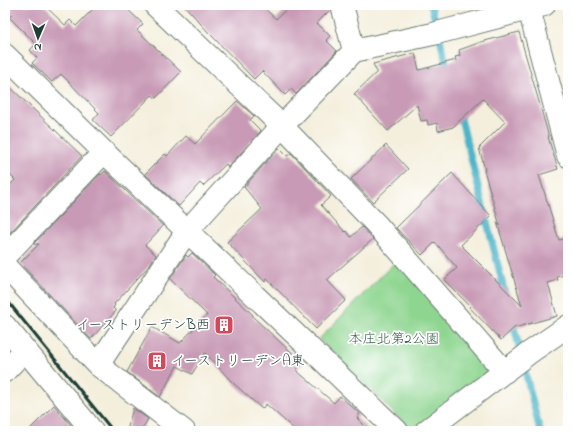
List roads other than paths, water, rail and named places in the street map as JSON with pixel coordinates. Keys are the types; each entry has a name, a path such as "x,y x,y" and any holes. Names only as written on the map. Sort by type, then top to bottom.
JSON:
{"street":[{"path":"155,5 282,126 376,224 517,362"},
{"path":"342,5 354,51"},
{"path":"98,365 187,232 282,126 354,51 439,32 533,6 568,156"},
{"path":"5,55 187,232 397,431"},
{"path":"5,256 104,152"},
{"path":"5,266 98,365 184,431"},
{"path":"5,326 92,431"},
{"path":"426,431 517,362 568,326"},
{"path":"5,371 25,350"}],"waterway":[{"path":"431,5 448,70"},
{"path":"459,111 506,297"},
{"path":"512,319 540,431"}],"railway":[{"path":"5,298 113,431"}],"place":[{"name":"イーストリーデンB西","path":"224,325"},
{"name":"イーストリーデンA東","path":"157,361"}],"park label":[{"name":"本庄北第2公園","path":"394,339"}]}
